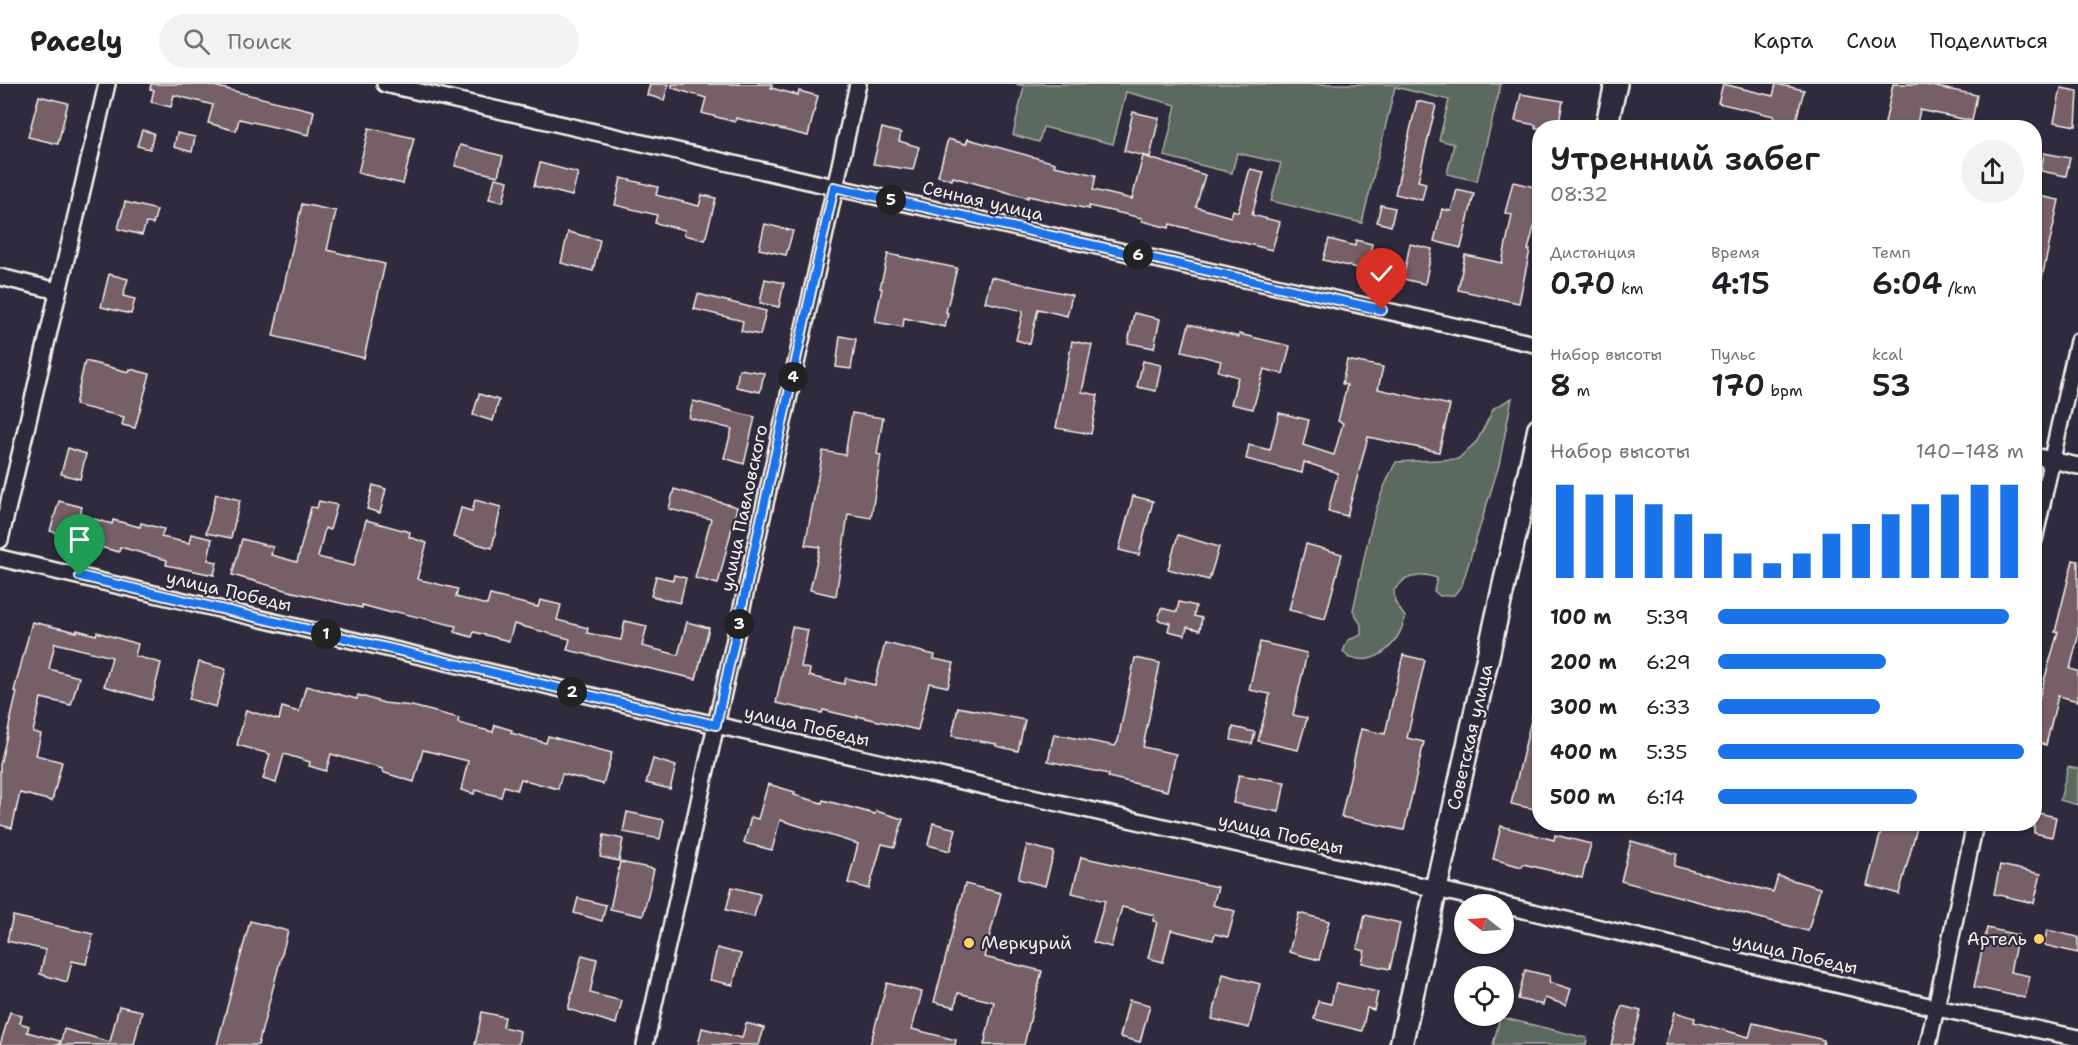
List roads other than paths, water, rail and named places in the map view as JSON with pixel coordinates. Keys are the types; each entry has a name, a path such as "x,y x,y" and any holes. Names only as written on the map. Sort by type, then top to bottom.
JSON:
{"street":[{"path":"0,540 107,84"},
{"name":"Сенная улица","path":"385,84 1532,343"},
{"name":"улица Павловского","path":"645,1045 858,84"},
{"path":"1608,120 1616,84"},
{"path":"0,277 58,291"},
{"path":"2042,500 2078,341"},
{"path":"2042,458 2078,466"},
{"name":"Советская улица","path":"1401,1045 1532,459"},
{"name":"улица Победы","path":"0,558 1457,894"},
{"path":"1928,1045 1974,831"},
{"name":"улица Победы","path":"1514,908 1937,1008 2078,1038"}],"place":[{"name":"Артель","path":"2039,939"},
{"name":"Меркурий","path":"969,943"}]}
